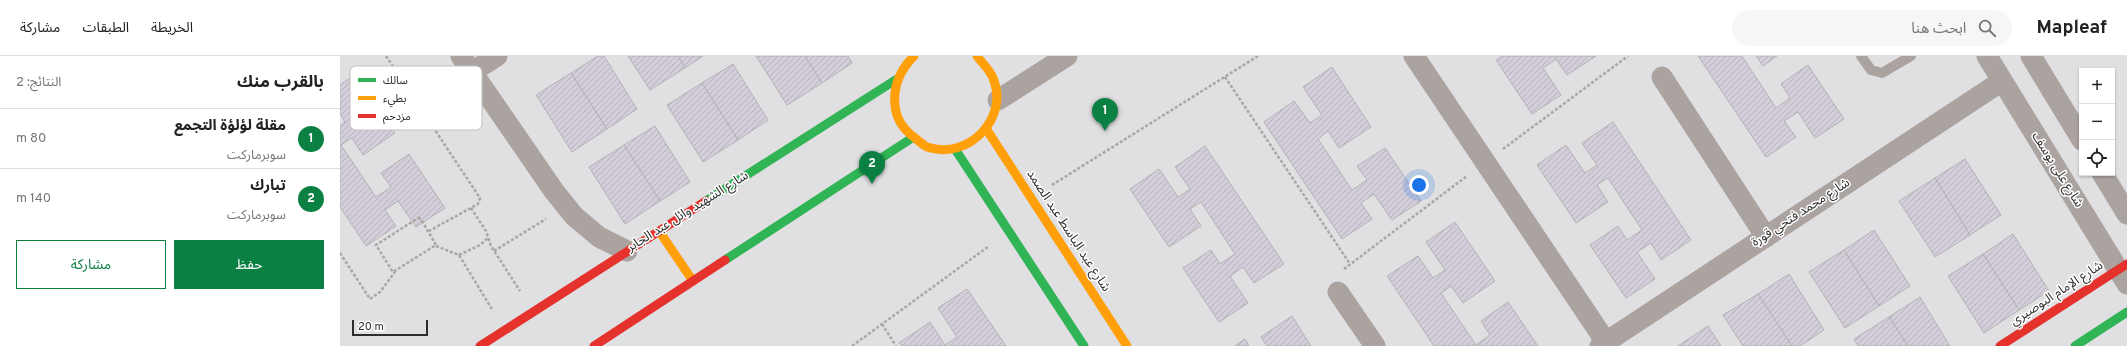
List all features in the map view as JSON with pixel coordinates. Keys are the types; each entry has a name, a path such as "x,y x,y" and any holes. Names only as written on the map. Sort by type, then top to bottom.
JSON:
{"street":[{"path":"467,64 496,56"},
{"path":"900,56 904,66"},
{"path":"914,56 904,66 897,79 893,98 895,113 902,127 912,138 925,146 940,150 955,149 967,146 978,139 987,130 993,119 998,100 995,78 987,65 977,56"},
{"path":"998,100 1067,56"},
{"path":"1414,56 1603,344"},
{"name":"شارع على يوسف","path":"1987,56 2124,273"},
{"path":"2031,56 2079,135"},
{"path":"1662,77 1766,237"},
{"name":"شارع الشهيد وائل عبد الجابر","path":"480,346 897,79"},
{"name":"شارع محمد فتحي قورة","path":"1603,344 2002,80"},
{"path":"482,85 567,207 599,237 627,251"},
{"name":"شارع عبد الباسط عبد الصمد","path":"987,130 1127,346"},
{"path":"594,346 912,138"},
{"path":"955,149 1084,346"},
{"path":"2104,176 2127,214"},
{"path":"659,231 693,281"},
{"name":"شارع الإمام البوصيري","path":"2000,346 2124,273"},
{"path":"1338,292 1375,346"},
{"path":"2075,346 2127,312"}],"lane":[{"path":"1862,56 1872,70 1882,73 1911,56"}],"path":[{"path":"386,56 393,66"},
{"path":"1031,198 1258,56"},
{"path":"1225,77 1350,264"},
{"path":"429,231 478,204 480,198 435,130"},
{"path":"494,251 567,207"},
{"path":"471,208 486,231 494,251 533,312"},
{"path":"395,271 391,271 376,247 378,243 418,218 421,218 436,243 436,246"},
{"path":"852,346 1009,232"},
{"path":"459,255 480,246 488,238"},
{"path":"436,246 459,255 504,330"},
{"path":"340,254 370,299 389,282 395,271 436,246"},
{"path":"882,324 896,346"}],"building":[{"path":"598,56 604,56 637,109 607,129 571,73"},
{"path":"628,56 678,56 685,68 650,90"},
{"path":"678,56 703,56 685,68"},
{"path":"756,56 805,56 822,83 787,105"},
{"path":"805,56 848,56 852,63 822,83"},
{"path":"1502,56 1596,56 1567,75 1556,59 1543,68 1561,95 1532,114 1496,60"},
{"path":"1698,56 1742,56 1776,108 1790,98 1781,84 1808,65 1844,119 1815,138 1798,112 1784,121 1796,137 1766,157"},
{"path":"1756,56 1777,56 1763,66"},
{"path":"733,64 768,120 738,140 702,83"},
{"path":"1332,67 1371,127 1339,148 1328,131 1318,139 1352,190 1367,180 1357,166 1385,148 1421,201 1392,220 1374,194 1361,203 1372,219 1342,239 1264,122 1294,101 1310,123 1322,115 1303,87"},
{"path":"571,73 607,129 572,152 536,95"},
{"path":"350,78 350,130 393,130 395,133 363,155 352,138 341,145 376,197 391,187 381,173 409,154 445,208 416,227 398,201 385,210 396,226 366,246 340,207 340,126 345,122 340,114 340,85"},
{"path":"702,83 738,140 703,162 667,105"},
{"path":"1613,122 1691,240 1661,260 1651,243 1637,252 1655,279 1626,298 1590,245 1618,226 1627,240 1642,230 1608,178 1597,185 1608,202 1576,223 1537,165 1566,145 1585,173 1597,165 1582,143"},
{"path":"655,126 690,182 660,201 624,145"},
{"path":"624,145 660,201 625,224 589,167"},
{"path":"1205,146 1284,264 1254,283 1243,267 1230,276 1248,303 1219,322 1183,268 1211,250 1220,264 1235,254 1201,202 1190,209 1201,226 1169,247 1130,189 1159,169 1178,197 1190,189 1175,167"},
{"path":"1965,159 2001,215 1970,235 1935,178"},
{"path":"1935,178 1970,235 1935,257 1899,201"},
{"path":"1455,222 1495,281 1463,303 1451,286 1441,293 1476,345 1490,335 1481,321 1508,302 1538,346 1434,346 1387,276 1418,256 1433,278 1445,270 1426,242"},
{"path":"1874,230 1910,286 1879,306 1844,250"},
{"path":"2013,234 2049,291 2019,310 1983,254"},
{"path":"1844,250 1879,306 1845,328 1809,272"},
{"path":"1983,254 2019,310 1984,333 1948,276"},
{"path":"1789,274 1824,330 1800,346 1792,346 1758,294"},
{"path":"967,289 1006,346 902,346 899,343 930,322 945,345 957,337 938,308"},
{"path":"1758,294 1792,346 1743,346 1723,315"},
{"path":"1920,297 1950,346 1908,346 1889,317"},
{"path":"1292,316 1311,346 1267,346 1261,337"},
{"path":"1889,317 1908,346 1858,346 1854,339"},
{"path":"1708,326 1721,346 1678,346"},
{"path":"1245,339 1249,346 1235,346"}],"traffic: fast":[{"path":"706,201 897,79"},
{"path":"725,260 912,138"},
{"path":"955,149 1084,346"},
{"path":"2075,346 2127,312"}],"traffic: slow":[{"path":"914,56 901,73 896,85 895,98 897,115 904,128 922,144 927,147 942,150 957,148 970,142 982,133 996,108 997,93 992,75 977,56"},
{"path":"987,130 1127,346"},
{"path":"659,231 693,281"}],"traffic: jam":[{"path":"480,346 706,201"},
{"path":"594,346 725,260"},
{"path":"2000,346 2127,264"}],"place":[{"name":"مقلة لؤلؤة التجمع","path":"1105,131"},
{"name":"تبارك","path":"872,184"}]}
